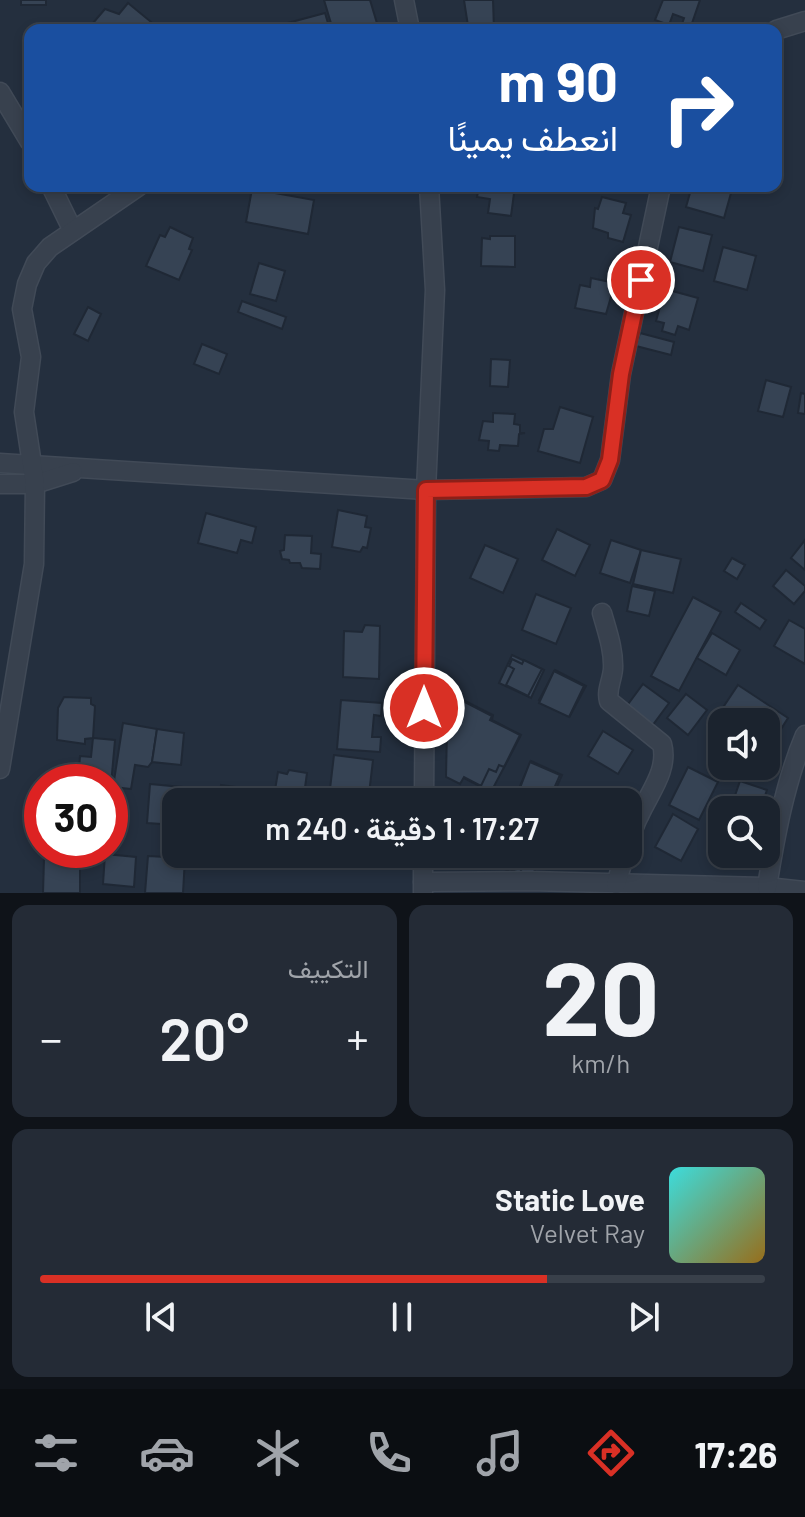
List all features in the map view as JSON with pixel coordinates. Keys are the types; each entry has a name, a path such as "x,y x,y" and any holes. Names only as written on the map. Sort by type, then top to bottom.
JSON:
{"street":[{"path":"404,0 409,24"},
{"path":"782,28 805,21"},
{"path":"0,92 24,132"},
{"path":"54,192 73,231"},
{"path":"0,769 2,742 34,564 35,484 24,412 31,357 22,309 27,284 36,263 50,247 128,192"},
{"path":"424,788 426,490 435,290 429,192"},
{"path":"0,463 426,490 586,487 602,480 610,460 621,374 660,192"},
{"path":"0,484 35,484 84,469"},
{"path":"602,613 612,653 613,670 607,693 609,701 662,744 665,754 662,768 642,810"},
{"path":"767,887 795,764 805,735"},
{"path":"616,884 621,868"},
{"path":"423,887 530,881 767,887 805,891"}],"building":[{"path":"21,0 46,0 46,5 21,5"},
{"path":"324,0 370,0 377,24 331,24"},
{"path":"464,0 493,0 494,24 468,24"},
{"path":"663,0 700,0 692,24 682,24 684,18 673,14 669,24 655,20"},
{"path":"128,3 154,24 92,24 105,9 119,14"},
{"path":"325,13 328,24 284,24"},
{"path":"251,192 314,200 308,234 246,222"},
{"path":"478,192 514,192 511,216 488,213 490,199 477,197"},
{"path":"690,192 731,192 724,218 686,207"},
{"path":"602,197 626,203 623,213 631,215 623,242 608,238 608,233 593,228 595,208 598,209"},
{"path":"170,227 193,238 189,249 192,250 179,280 146,266 160,235 165,237"},
{"path":"679,227 712,235 703,271 670,262"},
{"path":"490,236 515,236 515,267 481,266 482,238 490,239"},
{"path":"723,247 756,256 747,290 714,281"},
{"path":"259,263 285,271 276,301 250,294"},
{"path":"591,278 615,283 606,314 575,308 580,285 590,287"},
{"path":"665,289 698,298 689,330 678,326 675,335 662,331 664,323 656,321"},
{"path":"242,301 286,317 282,329 238,312"},
{"path":"88,307 101,314 88,341 74,334"},
{"path":"640,333 674,342 671,355 636,346"},
{"path":"202,344 227,354 219,374 194,364"},
{"path":"491,359 510,360 508,387 490,386"},
{"path":"766,380 791,387 783,417 758,411"},
{"path":"801,393 805,394 805,414 798,413"},
{"path":"560,407 593,417 580,463 538,451 544,429 553,429"},
{"path":"493,413 515,414 514,424 520,425 520,433 525,433 519,434 518,446 500,445 499,451 488,450 489,441 479,440 483,421 493,422"},
{"path":"338,510 367,516 365,527 371,528 367,548 363,547 360,552 332,547"},
{"path":"206,513 256,527 252,543 241,540 237,553 198,543"},
{"path":"557,529 590,545 575,576 542,560"},
{"path":"285,535 312,536 311,553 321,554 320,569 302,568 300,563 282,559 280,551 284,550"},
{"path":"611,540 641,550 630,583 600,573"},
{"path":"805,540 805,570 791,558"},
{"path":"485,545 518,559 503,593 470,578"},
{"path":"641,550 681,559 673,593 633,584"},
{"path":"732,558 745,565 737,579 724,571"},
{"path":"786,570 805,586 805,591 794,604 773,586"},
{"path":"632,586 655,591 649,616 627,611"},
{"path":"536,594 571,608 556,644 522,630"},
{"path":"693,597 721,612 679,691 651,676"},
{"path":"741,603 766,620 760,629 735,612"},
{"path":"789,620 805,629 805,664 774,646"},
{"path":"365,625 380,626 379,679 343,677 344,631 362,632"},
{"path":"712,633 740,650 726,675 697,658"},
{"path":"512,655 544,670 531,698 499,683"},
{"path":"512,659 522,664 524,660 542,669 528,696 506,685 514,669 509,666"},
{"path":"555,670 586,686 570,716 539,700"},
{"path":"554,671 584,686 569,717 539,703"},
{"path":"643,684 669,703 652,726 626,707"},
{"path":"738,685 773,708 723,708"},
{"path":"686,694 707,710 688,735 667,718"},
{"path":"64,697 91,698 91,704 95,706 93,738 85,739 85,744 57,740 58,708"},
{"path":"459,698 493,715 492,720 521,735 493,788 483,788 462,777 487,729 483,726 482,733 476,730 471,741 445,727"},
{"path":"341,700 382,703 381,716 374,715 372,737 381,737 380,752 337,749"},
{"path":"461,700 492,716 490,720 520,735 504,767 499,765 496,772 489,769 481,786 464,777 460,784 446,777 447,728"},
{"path":"780,713 788,718 780,731"},
{"path":"123,723 157,729 152,762 148,767 135,765 131,789 128,789 128,764 117,764"},
{"path":"157,729 184,733 181,765 152,762"},
{"path":"603,731 633,750 618,774 588,756"},
{"path":"93,738 115,740 113,764 79,764 80,756 91,757"},
{"path":"334,755 373,760 370,788 330,788"},
{"path":"531,761 562,775 556,788 520,786"},
{"path":"530,762 560,775 554,788 520,788"},
{"path":"688,767 708,777 708,780 718,782 711,796 708,796 699,820 669,805"},
{"path":"289,770 307,773 305,788 275,788 278,772 287,774"},
{"path":"740,781 767,790 765,796 735,796"},
{"path":"150,784 182,787 162,788 162,824 147,823"},
{"path":"673,814 698,829 681,861 655,847"},
{"path":"128,856 136,857 134,887 103,884 104,868 128,868"},
{"path":"148,856 162,857 162,868 184,868 183,893 145,893"},
{"path":"44,868 80,868 80,893 43,893"},
{"path":"502,868 536,868 530,881"}],"route":[{"path":"424,708 426,490 586,487 602,480 610,460 621,374 641,280"}]}
